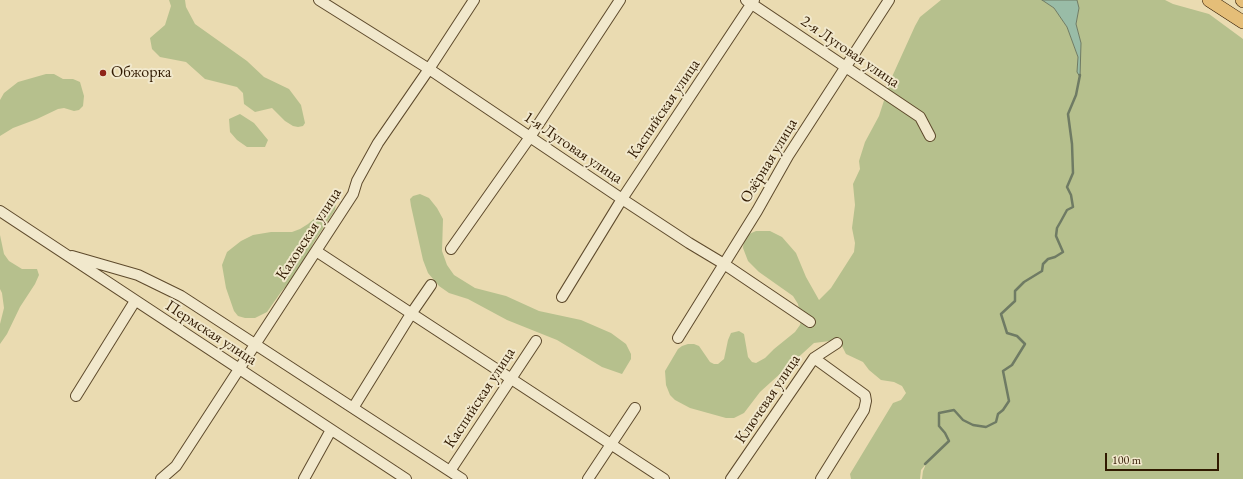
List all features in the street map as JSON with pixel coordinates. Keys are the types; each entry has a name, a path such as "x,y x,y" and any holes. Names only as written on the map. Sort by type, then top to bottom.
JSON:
{"main road":[{"path":"1209,0 1243,22"}],"street":[{"name":"Каховская улица","path":"161,479 176,466 353,194 357,181 378,143 474,0"},
{"path":"451,249 530,137 620,0"},
{"name":"Озёрная улица","path":"678,338 757,211 788,156 889,0"},
{"name":"2-я Луговая улица","path":"751,1 845,67 920,117 930,136"},
{"name":"Каспийская улица","path":"562,297 622,199 751,1"},
{"name":"1-я Луговая улица","path":"326,2 810,322"},
{"name":"Пермская улица","path":"0,211 406,479"},
{"path":"316,251 664,479"},
{"path":"62,253 138,275 181,296 462,479"},
{"path":"353,408 411,314 431,285"},
{"path":"76,396 135,300"},
{"name":"Каспийская улица","path":"450,471 536,341"},
{"name":"Ключевая улица","path":"731,479 814,358 836,343"},
{"path":"814,358 865,395 866,401 864,410 821,479"},
{"path":"588,479 635,408"},
{"path":"304,479 331,430"}],"shaded area":[{"path":"169,0 185,0 186,7 195,24 247,61 264,77 289,89 301,105 305,123 303,126 293,126 285,121 272,108 255,112 244,104 243,93 237,87 205,79 186,62 160,57 152,49 150,38 165,25 171,6"},
{"path":"941,0 1042,0 1054,8 1067,27 1078,57 1077,72 1081,43 1076,24 1079,8 1077,0 1165,0 1173,4 1209,14 1243,39 1243,479 922,479 926,464 921,470 920,479 851,479 850,474 893,403 901,400 906,393 902,386 894,382 881,380 869,370 863,362 846,354 841,344 830,341 814,343 760,392 744,413 734,418 726,418 690,408 675,400 670,395 666,385 665,371 678,349 682,346 694,344 699,346 710,362 718,364 724,359 731,333 739,331 744,334 748,357 752,362 756,363 765,358 795,332 800,325 801,319 798,304 793,296 759,272 748,261 743,248 744,239 749,234 756,231 770,231 782,237 796,253 806,277 819,300 831,288 854,252 855,243 852,228 855,205 853,184 860,169 859,161 865,142 879,116 891,79 915,26 920,17"},
{"path":"1042,0 1077,0 1079,8 1076,24 1081,43 1080,77 1077,72 1078,57 1067,27 1054,8"},
{"path":"46,74 54,74 63,79 73,79 80,82 84,96 83,106 79,110 74,111 64,108 58,109 13,128 0,136 0,100 4,93 18,82"},
{"path":"240,114 254,123 268,140 265,147 247,147 237,140 230,132 229,119"},
{"path":"420,194 429,198 443,219 442,251 447,265 454,275 475,288 506,296 539,311 581,320 611,333 626,344 631,354 631,359 622,374 602,367 557,340 507,320 468,299 449,293 439,286 428,273 423,260 411,206 410,199 413,196"},
{"path":"336,203 335,210 314,242 298,273 281,292 267,312 255,318 238,316 234,311 226,288 222,265 227,252 241,241 253,235 271,232 292,232 300,229 328,207"},
{"path":"0,235 4,254 9,261 22,269 37,269 39,275 0,344 0,324 4,308 0,289"}],"waterway":[{"path":"925,464 949,441 939,426 939,413 954,410 963,420 973,425 986,427 996,422 998,414 1003,410 1009,401 1003,371 1012,365 1025,344 1017,336 1007,333 1001,314 1015,301 1015,291 1024,282 1042,271 1043,264 1048,259 1063,252 1056,236 1057,228 1067,210 1073,207 1071,195 1067,187 1073,173 1072,144 1068,114 1076,95 1080,75"}],"place":[{"name":"Обжорка","path":"103,73"}]}
